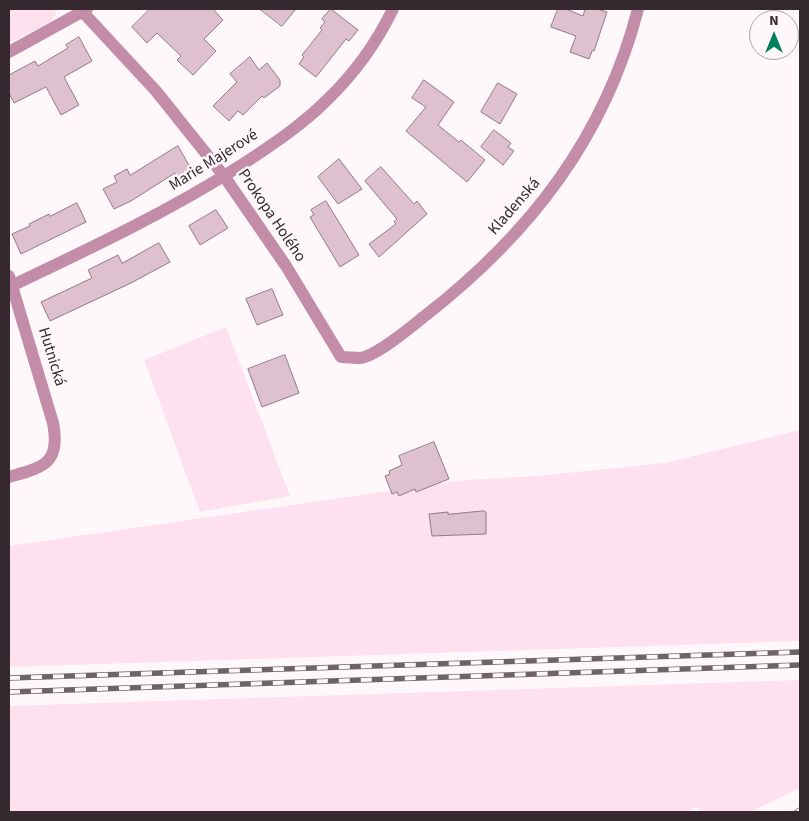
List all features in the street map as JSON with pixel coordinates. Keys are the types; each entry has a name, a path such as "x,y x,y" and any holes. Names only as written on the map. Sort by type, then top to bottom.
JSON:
{"street":[{"name":"Marie Majerové","path":"10,282 128,230 175,205 264,150 327,101 353,72 372,46 393,9"},
{"name":"Kladenská","path":"341,357 362,358 388,344 472,277 530,218 589,134 617,74 638,9"},
{"name":"Prokopa Holého","path":"83,10 156,91 224,176 286,266 341,357"},
{"path":"9,52 83,10"},
{"name":"Hutnická","path":"9,477 36,469 48,461 55,448 56,435 54,422 10,282"}],"shaded area":[{"path":"9,9 55,9 56,15 50,22 9,43"},
{"path":"226,327 290,496 200,512 144,360"},
{"path":"800,430 800,641 9,667 9,546 465,480 537,476 665,463"},
{"path":"800,680 800,788 750,812 701,812 697,807 685,812 9,812 9,706"}],"building":[{"path":"150,9 213,9 223,20 204,39 216,51 193,75 177,60 181,56 157,33 147,43 132,27"},
{"path":"260,9 296,9 282,26"},
{"path":"331,9 358,30 349,41 346,39 316,77 299,64 304,57 302,55 322,30 320,28 325,22 322,19"},
{"path":"558,9 566,9 583,16 585,9 597,9 607,12 594,51 592,51 589,59 570,52 576,36 551,27"},
{"path":"79,37 92,61 64,77 79,105 61,115 46,87 14,103 9,93 9,75 35,61 38,66 68,48 66,45"},
{"path":"250,57 259,70 267,63 280,80 280,86 264,98 262,96 243,115 238,111 229,121 213,106 237,82 230,74"},
{"path":"424,80 454,102 438,125 459,142 461,140 485,160 467,182 406,131 426,107 412,98"},
{"path":"498,83 517,94 500,124 481,112"},
{"path":"494,130 511,143 508,147 514,151 503,165 481,147"},
{"path":"178,146 191,169 177,177 175,173 131,201 114,209 103,189 117,182 114,176 127,169 130,175"},
{"path":"339,159 362,189 338,204 318,177"},
{"path":"381,167 414,204 417,201 427,214 379,257 369,244 396,224 394,222 397,219 365,181"},
{"path":"326,201 359,255 340,267 310,217 314,215 311,210"},
{"path":"77,203 86,222 21,254 12,234 30,226 29,224 49,214 50,216"},
{"path":"216,210 228,228 200,245 189,226"},
{"path":"159,243 170,262 131,283 50,321 41,302 92,278 88,270 118,255 122,263"},
{"path":"272,289 283,315 257,325 246,299"},
{"path":"285,355 299,393 262,407 248,369"},
{"path":"434,442 449,479 416,492 415,489 399,496 397,492 392,494 385,476 390,474 389,471 402,465 399,456"},
{"path":"486,512 486,534 432,536 429,514"}],"railway":[{"path":"9,678 800,652"},
{"path":"9,692 800,665"}]}
